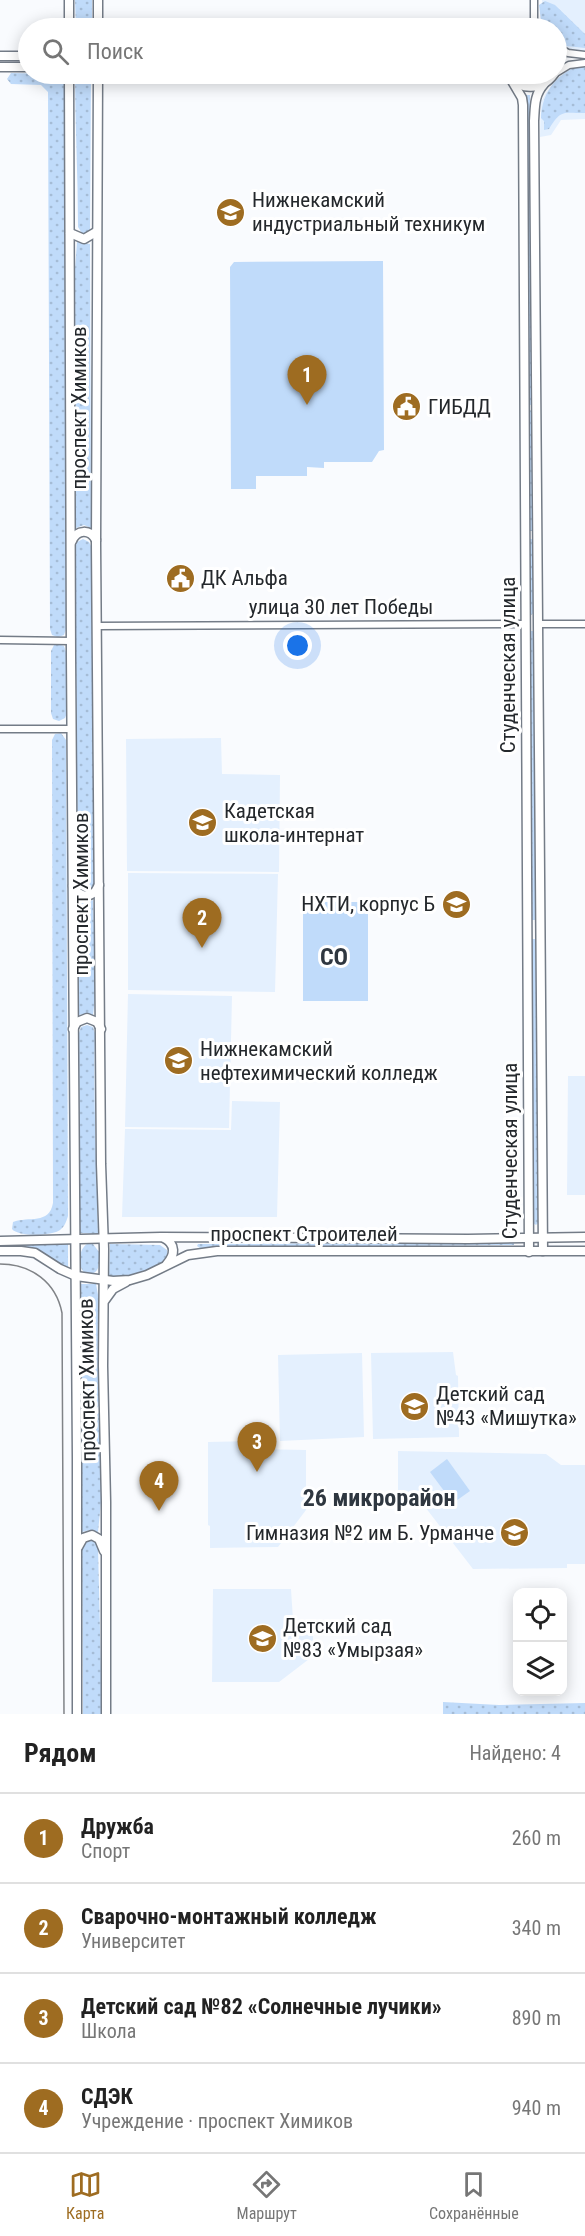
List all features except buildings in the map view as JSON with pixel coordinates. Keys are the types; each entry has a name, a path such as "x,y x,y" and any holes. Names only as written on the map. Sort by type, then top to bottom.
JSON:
{"main road":[{"path":"69,0 69,18"},
{"path":"98,0 98,18"},
{"path":"0,56 18,56"},
{"path":"0,67 18,67"},
{"name":"проспект Химиков","path":"69,84 77,1714"},
{"name":"проспект Химиков","path":"98,84 96,544 104,1238 106,1714"},
{"name":"Студенческая улица","path":"512,84 522,98 523,105 529,1252"},
{"name":"Студенческая улица","path":"543,1251 536,413 537,201 534,121 535,100 546,84"},
{"path":"70,233 84,239 96,232"},
{"path":"524,413 526,408 530,407 534,408 536,413"},
{"path":"525,531 531,535 537,529"},
{"path":"71,544 75,536 84,532 92,535 96,544"},
{"name":"улица 30 лет Победы","path":"526,624 539,624"},
{"path":"73,883 77,892 86,896 95,892 99,882"},
{"path":"528,924 536,926 539,922"},
{"path":"528,937 540,935"},
{"path":"73,1030 77,1022 87,1018 97,1022 101,1029"},
{"path":"161,1237 170,1242 173,1252 170,1260 162,1268"},
{"name":"проспект Строителей","path":"0,1241 161,1237 529,1239 585,1237"},
{"path":"198,1237 192,1248 199,1252"},
{"name":"проспект Строителей","path":"0,1251 35,1254 76,1276 104,1281 130,1280 199,1252 247,1250 585,1251"},
{"path":"104,1302 113,1289 130,1280"},
{"path":"76,1551 83,1538 92,1535 99,1539 105,1554"}],"street":[{"path":"534,0 534,18"},
{"path":"567,52 585,55"},
{"path":"567,66 585,63"},
{"name":"улица 30 лет Победы","path":"97,626 526,624"},
{"name":"улица 30 лет Победы","path":"539,624 585,624"},
{"path":"0,640 71,641"},
{"path":"0,729 71,729"}],"shaded area":[{"path":"75,0 92,0 92,18 76,18"},
{"path":"542,0 585,0 585,51 567,47 567,18 543,18"},
{"path":"545,1 555,5 585,34 585,48 567,46 567,18 541,18 539,5"},
{"path":"585,64 585,119 561,120 551,135 540,137 541,102 554,84 567,84 567,73"},
{"path":"585,64 585,113 563,113 549,129 544,130 544,121 541,118 544,99 553,84 567,84 567,72"},
{"path":"11,73 18,73 18,84 64,84 65,86 66,629 64,635 58,637 52,635 50,629 48,92 41,85 11,84 7,79"},
{"path":"75,84 91,84 90,233 83,235 78,227"},
{"path":"526,95 530,95 533,405 528,405"},
{"path":"77,242 90,244 91,528 84,525 76,528 75,269"},
{"path":"383,261 384,450 379,451 372,462 324,462 324,468 307,467 307,476 256,476 256,489 231,489 230,267 234,262"},
{"path":"533,411 534,531 528,531 528,412"},
{"path":"83,539 89,542 92,548 95,884 92,890 83,892 78,884 75,548 77,542"},
{"path":"529,539 533,539 534,613 531,615"},
{"path":"529,631 534,631 537,920 532,920"},
{"path":"54,645 64,646 66,652 67,713 65,718 59,721 53,719 51,713 51,651"},
{"path":"61,733 66,740 68,1216 63,1227 56,1232 28,1234 15,1232 12,1229 13,1222 43,1217 51,1210 53,1203 52,740 55,734"},
{"name":"Кадетская школа-интернат","path":"221,738 222,774 280,775 279,872 127,871 126,739"},
{"path":"128,873 278,874 275,992 128,990"},
{"path":"76,900 86,903 93,900 96,990 93,1015 88,1013 79,1015"},
{"path":"303,902 368,902 368,1001 303,1001"},
{"path":"532,939 537,939 538,1223 536,1225 533,1223"},
{"name":"Нижнекамский нефтехимический колледж","path":"128,994 232,996 229,1128 125,1127"},
{"path":"87,1025 93,1027 95,1033 98,1234 80,1233 79,1033 81,1027"},
{"path":"568,1076 585,1076 585,1195 567,1195"},
{"path":"232,1101 280,1102 277,1217 122,1217 125,1129 231,1130"},
{"path":"514,1242 514,1245 200,1248 197,1246 198,1244"},
{"path":"0,1244 68,1244 68,1268 29,1248 0,1247"},
{"path":"87,1244 93,1244 99,1252 97,1270 91,1274 83,1271 80,1263 80,1255"},
{"path":"110,1244 160,1245 167,1250 168,1255 157,1266 142,1273 109,1277"},
{"path":"81,1284 96,1284 99,1300 100,1405 82,1420"},
{"name":"Детский сад №43 «Мишутка»","path":"453,1352 458,1376 459,1437 373,1439 371,1353"},
{"path":"362,1353 364,1437 280,1441 278,1355"},
{"path":"100,1412 101,1502 98,1532 90,1530 82,1532 82,1426"},
{"path":"254,1441 254,1449 306,1450 306,1510 278,1547 210,1548 208,1442"},
{"name":"Гимназия №2 им Б. Урманче","path":"398,1451 546,1454 561,1465 585,1465 585,1564 567,1564 567,1568 473,1569 422,1503 398,1502"},
{"path":"447,1459 470,1491 453,1503 430,1472"},
{"path":"89,1539 95,1540 98,1547 102,1714 83,1714 82,1545"},
{"name":"Детский сад №83 «Умырзая»","path":"213,1589 291,1589 293,1620 313,1620 313,1656 279,1682 212,1682"},
{"path":"443,1702 499,1705 585,1703 585,1714 443,1714"}],"tram line":[{"path":"0,1264 22,1267 40,1277 54,1292 62,1313 64,1714"}],"place":[{"name":"Нижнекамский индустриальный техникум","path":"231,212"},
{"name":"Дружба","path":"307,405"},
{"name":"ГИБДД","path":"407,407"},
{"name":"ДК Альфа","path":"180,578"},
{"name":"Кадетская школа-интернат","path":"203,823"},
{"name":"НХТИ, корпус Б","path":"456,904"},
{"name":"Сварочно-монтажный колледж","path":"202,948"},
{"name":"Нижнекамский нефтехимический колледж","path":"179,1061"},
{"name":"Детский сад №43 «Мишутка»","path":"415,1406"},
{"name":"Детский сад №82 «Солнечные лучики»","path":"257,1472"},
{"name":"СДЭК","path":"159,1511"},
{"name":"Гимназия №2 им Б. Урманче","path":"515,1533"},
{"name":"Детский сад №83 «Умырзая»","path":"262,1638"}],"district":[{"name":"СО","path":"334,957"},
{"name":"26 микрорайон","path":"379,1498"}]}
